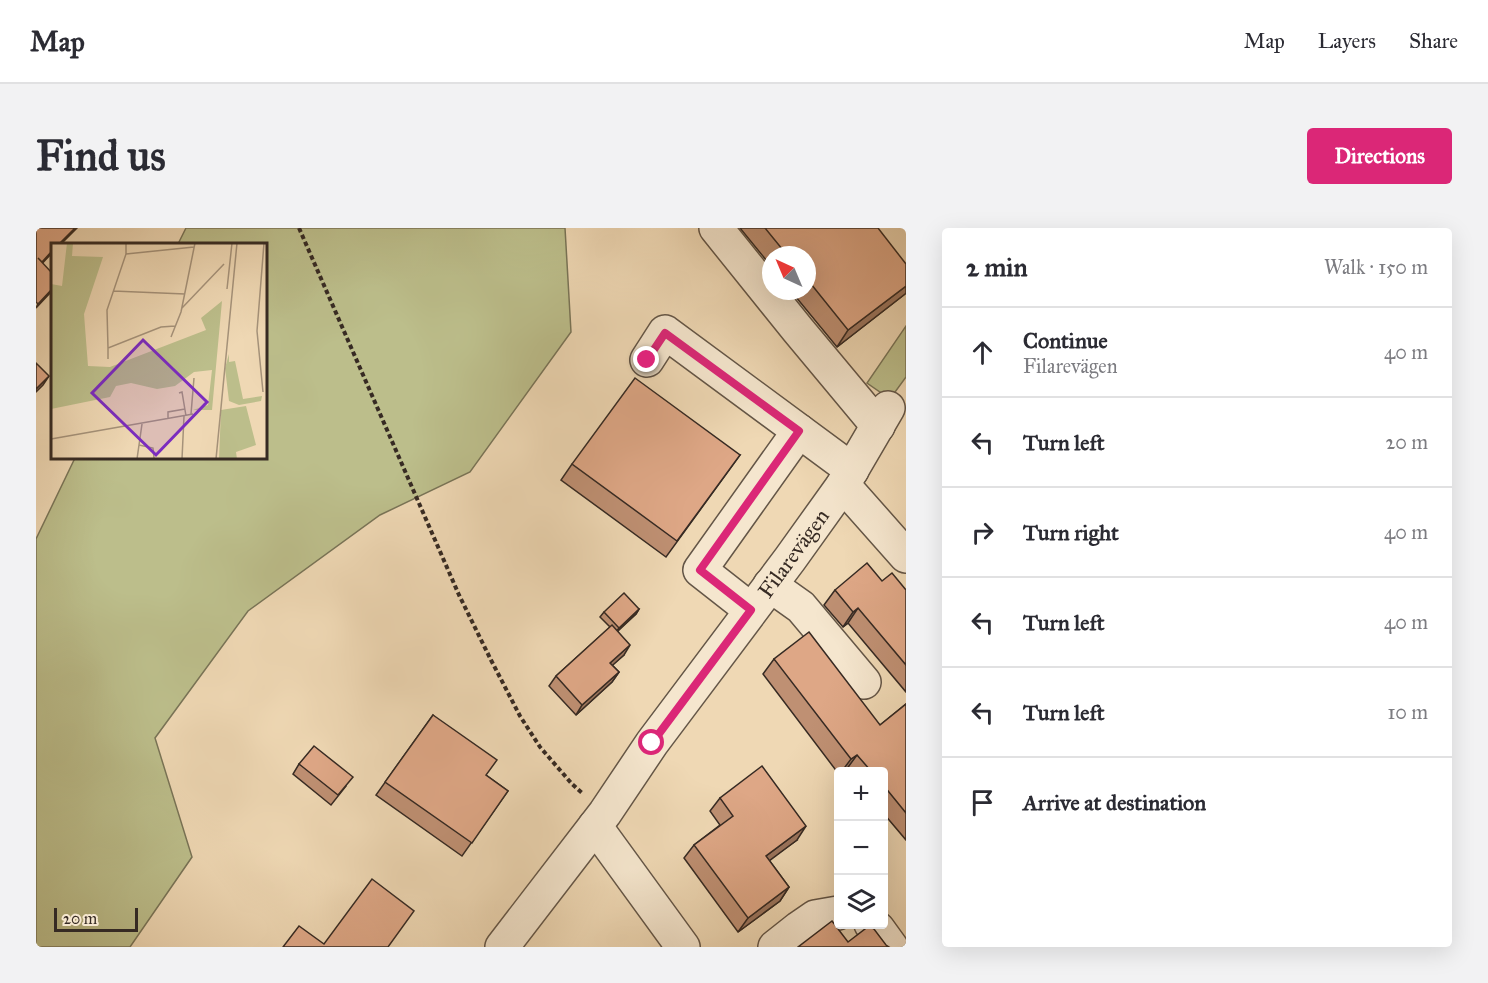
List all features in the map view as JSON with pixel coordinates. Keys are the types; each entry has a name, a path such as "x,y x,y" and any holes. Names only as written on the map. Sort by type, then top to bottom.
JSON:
{"street":[{"name":"Filarevägen","path":"502,947 595,826 652,743 761,597 847,477 883,417 790,321 716,228"},
{"path":"647,360 665,333 799,431 847,477"},
{"path":"799,431 700,570 761,597 801,607 864,682"},
{"name":"Filarevägen","path":"847,477 906,556"},
{"path":"595,826 683,947"},
{"path":"775,947 815,917 834,914"},
{"path":"878,929 891,947"}],"path":[{"path":"299,228 459,596 491,660 520,717 540,747 583,794"}],"green space":[{"path":"186,228 565,228 571,332 470,472 380,515 248,611 155,738 192,857 130,947 36,947 36,539 75,459 267,459 267,243 178,243"},
{"path":"906,326 906,377 890,399 867,383"}],"building":[{"path":"38,228 75,228 60,243 51,243 51,252 42,262 38,258 51,272 51,290 38,304 36,302 36,230"},
{"path":"765,228 878,228 906,264 906,286 848,330 816,290 816,246 780,246"},
{"path":"36,363 49,376 36,389"},
{"path":"635,378 740,455 677,541 572,464"},
{"path":"867,563 882,581 892,573 906,590 906,665 858,608 853,612 835,590"},
{"path":"624,593 639,609 619,628 604,612"},
{"path":"612,625 630,645 610,663 619,672 582,705 556,676"},
{"path":"809,632 880,725 906,704 906,813 888,791 888,767 868,767 857,755 851,759 774,659"},
{"path":"433,715 497,760 486,775 508,791 472,843 385,782"},
{"path":"314,746 353,777 338,795 299,764"},
{"path":"762,766 806,826 766,856 789,887 748,918 694,845 733,816 720,798"},
{"path":"372,879 414,911 388,947 283,947 299,926 324,944"},
{"path":"832,921 834,929 838,929 848,942 865,929 874,929 889,947 798,947"}],"route":[{"path":"647,360 665,333 799,431 700,570 751,610 652,743"}]}
